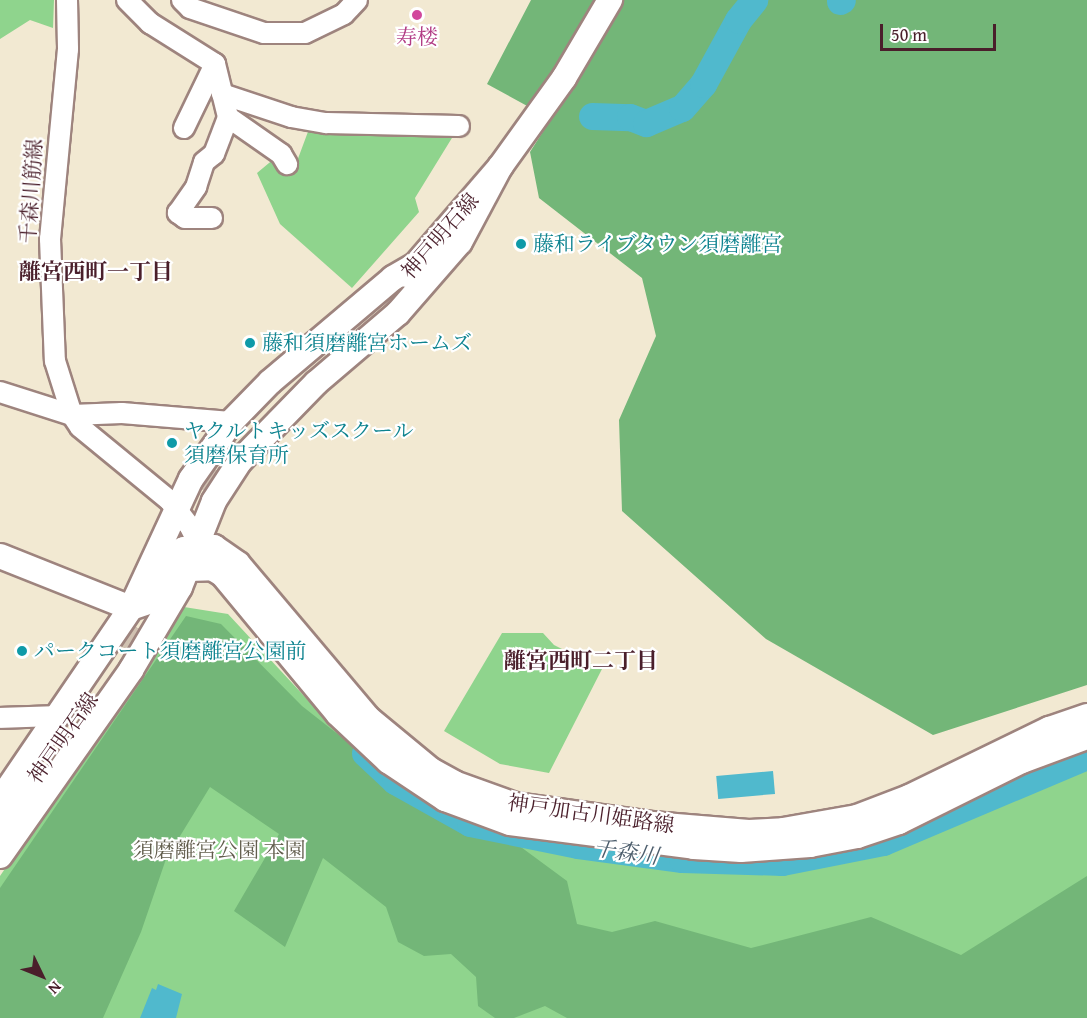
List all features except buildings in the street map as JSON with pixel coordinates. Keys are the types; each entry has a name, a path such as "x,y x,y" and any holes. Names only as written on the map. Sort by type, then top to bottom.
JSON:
{"main road":[{"name":"神戸明石線","path":"131,608 174,501 201,464 233,432 270,382 393,278 417,264 500,167 564,78 610,0"},
{"path":"0,856 131,670 189,569 206,518 240,461 261,436 315,383 398,313 460,242 500,167"},
{"path":"206,518 231,570"},
{"path":"0,800 131,608 170,557 184,549 198,546"},
{"name":"神戸加古川姫路線","path":"198,546 214,547 338,714 388,761 445,799 510,823 718,849 810,845 857,836 899,822 1022,761 1087,737"},
{"path":"0,556 131,608 157,599 189,569 205,566 231,570"},
{"name":"神戸加古川姫路線","path":"231,570 344,693 392,741 454,783 526,807 708,830 749,832 812,826 879,810 1049,729 1087,716"},
{"name":"神戸明石線","path":"0,827 126,650"}],"street":[{"name":"千森川筋線","path":"67,0 68,49 50,239 55,361 72,415 109,454 174,501 198,546"},
{"path":"127,0 150,23 215,64 228,117 214,154 204,162 196,186 178,213 185,218 212,219"},
{"path":"182,0 190,8 264,33 305,33 344,14 357,0"},
{"path":"184,128 215,64"},
{"path":"222,94 291,117 326,123 459,126"},
{"path":"228,117 282,154 286,164"},
{"path":"0,392 72,415 122,413 233,432"},
{"path":"174,501 206,518"},
{"path":"0,718 58,716"}],"green space":[{"path":"0,0 54,0 53,28 30,20 0,39"},
{"path":"531,0 1087,0 1087,685 933,735 766,639 622,511 619,420 656,336 642,278 539,198 530,152 551,119 487,84"},
{"path":"309,129 455,133 415,198 419,212 352,288 280,224 257,173 275,158 293,172"},
{"name":"須磨離宮公園 本園","path":"184,607 228,614 345,740 395,784 472,820 784,858 897,836 1087,755 1087,1018 0,1018 0,876"},
{"path":"186,616 221,624 302,706 442,816 510,839 567,881 577,924 612,932 655,921 751,948 871,917 961,955 1087,876 1087,1018 567,1018 545,1006 514,1018 495,1018 478,1006 476,977 451,954 424,956 398,942 386,907 323,858 285,947 234,911 279,834 210,787 166,859 141,932 103,1018 0,1018 0,888"},
{"path":"502,633 543,633 554,645 602,669 549,773 500,764 444,731"}],"water":[{"path":"773,771 775,794 718,799 716,776"},
{"path":"158,984 182,994 176,1018 140,1018 152,988 156,990"}],"waterway":[{"path":"592,116 630,117 646,123 682,108 703,84 738,20 754,0"},
{"name":"千森川","path":"365,753 395,781 470,823 578,845 682,859 782,862 883,842 1087,756"}],"tunnel":[{"path":"208,493 235,442"},
{"path":"126,649 159,588"}],"place":[{"name":"寿楼","path":"417,15"},
{"name":"藤和ライブタウン須磨離宮","path":"521,244"},
{"name":"藤和須磨離宮ホームズ","path":"250,343"},
{"name":"ヤクルトキッズスクール 須磨保育所","path":"172,443"},
{"name":"パークコート須磨離宮公園前","path":"22,651"}],"district":[{"name":"離宮西町一丁目","path":"96,272"},
{"name":"離宮西町二丁目","path":"581,661"}]}
